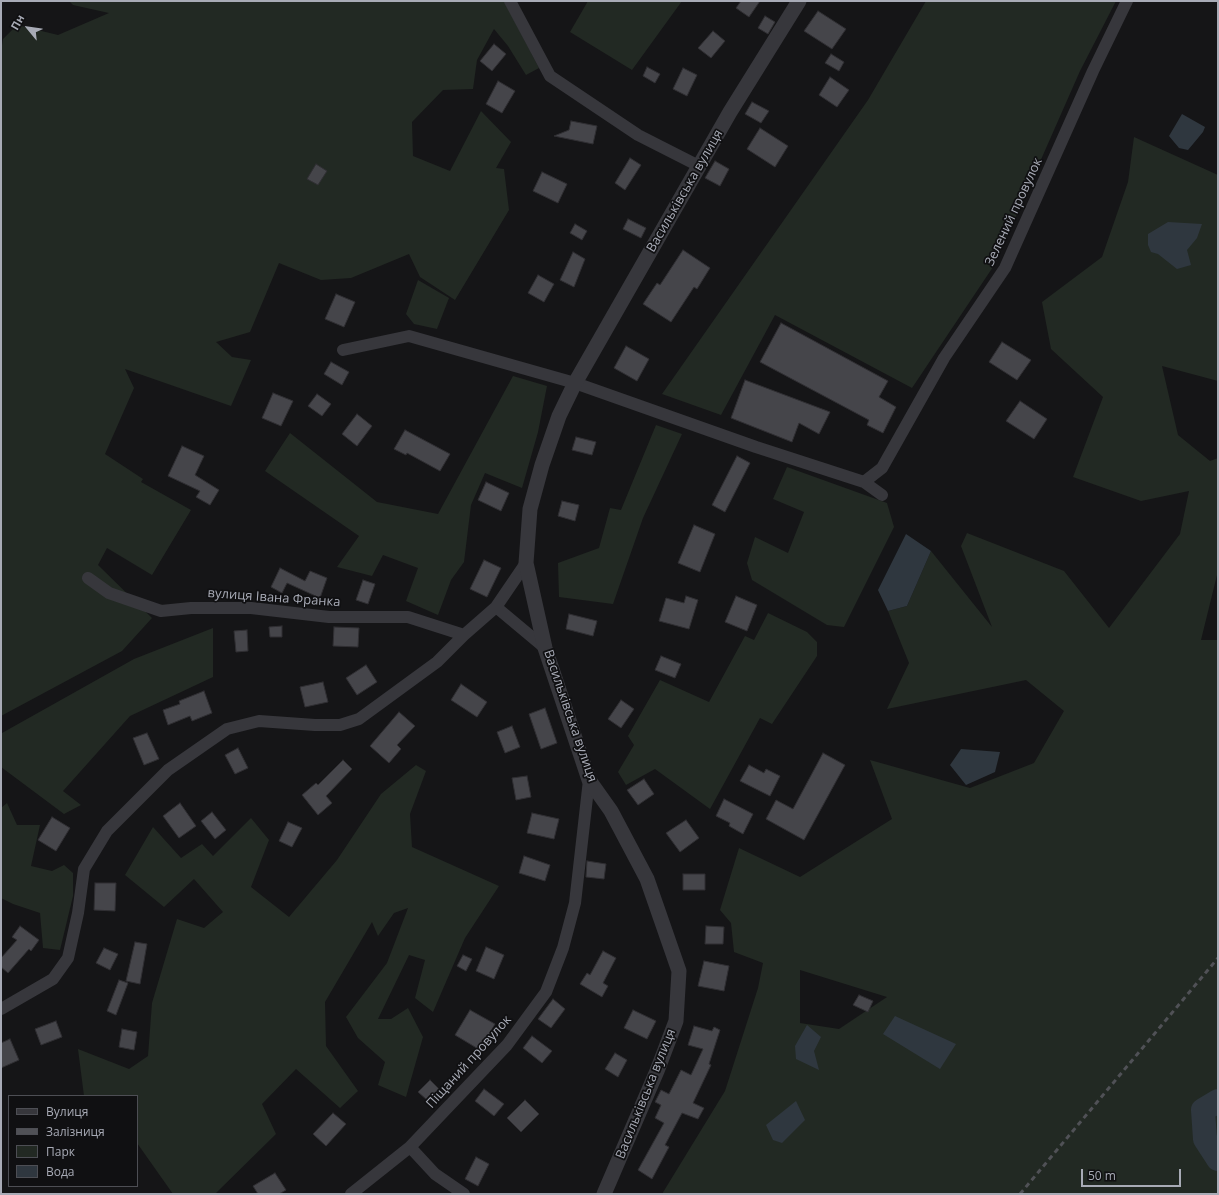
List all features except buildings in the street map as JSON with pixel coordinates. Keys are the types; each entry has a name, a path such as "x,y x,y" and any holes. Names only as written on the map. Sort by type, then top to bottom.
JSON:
{"street":[{"path":"510,1 550,76 638,135 700,166"},
{"name":"Васильківська вулиця","path":"604,1194 657,1072 676,1021 679,971 647,879 611,811 590,780 545,648 526,563 530,509 542,465 559,416 575,383 700,166 798,1"},
{"name":"Зелений провулок","path":"864,482 882,468 944,358 1005,268 1093,71 1128,1"},
{"path":"343,350 409,336 575,383 756,447 864,482 882,495"},
{"path":"1,1009 53,979 68,958 78,913 84,869 107,831 168,770 227,729 259,721 315,725 340,725 359,719 437,662 464,635 496,607 526,563"},
{"name":"вулиця Івана Франка","path":"88,578 109,593 161,611 192,608 251,608 329,617 408,617 464,635"},
{"path":"496,607 545,648"},
{"name":"Піщаний провулок","path":"351,1194 410,1147 507,1045 546,992 563,948 575,903 590,780"},
{"path":"410,1147 435,1174 464,1194"}],"green space":[{"path":"69,1 504,1 539,68 526,75 508,46 494,29 477,60 473,89 443,90 412,122 413,156 450,171 481,111 511,142 496,168 504,169 509,210 455,300 420,277 409,254 351,278 321,280 279,263 250,332 216,342 232,357 251,360 231,406 125,369 134,388 105,454 143,479 141,482 191,510 152,575 107,548 98,565 152,618 122,651 1,716 1,51 3,39 17,25 58,35 109,13 73,5"},
{"path":"588,1 682,1 632,70 570,32"},
{"path":"926,1 1116,1 1080,71 995,264 912,388 775,315 721,415 662,394 868,100"},
{"path":"1134,137 1218,175 1218,381 1162,366 1178,435 1210,461 1218,458 1218,571 1201,640 1218,640 1218,1194 662,1194 725,1091 758,988 763,963 734,952 731,923 720,910 739,848 800,877 892,819 870,760 970,788 1034,763 1064,711 1026,680 887,709 909,663 888,611 907,606 931,551 992,627 961,546 967,533 1064,571 1109,628 1180,534 1189,491 1141,501 1073,477 1103,397 1051,349 1042,302 1102,257 1128,182","holes":["800,970 887,997 839,1029 800,1023"]},
{"path":"418,280 449,298 437,329 414,324 406,314"},
{"path":"513,376 547,386 538,432 522,488 485,473 471,505 464,562 451,580 438,615 406,601 418,568 383,555 372,576 337,567 359,536 265,471 290,433 377,502 438,514"},
{"path":"656,425 682,434 643,518 613,604 559,597 558,563 599,548 610,508 621,510"},
{"path":"787,467 887,503 894,527 844,627 827,625 752,580 747,563 755,537 788,553 804,512 773,499"},
{"path":"768,613 807,632 817,642 817,656 772,724 760,718 710,809 655,769 626,785 618,772 634,745 628,736 660,680 709,702 745,636 754,640"},
{"path":"213,628 213,677 130,716 63,791 81,805 64,814 1,767 1,731 2,733 134,659"},
{"path":"416,765 426,771 410,814 412,847 499,886 465,938 433,1012 415,998 425,960 409,955 378,1019 391,1019 408,1008 423,1037 406,1097 378,1085 385,1062 358,1038 346,1017 387,963 408,908 394,913 378,936 372,922 325,1002 326,1046 358,1091 340,1108 296,1069 262,1104 276,1134 215,1194 173,1194 138,1144 138,1095 84,1095 78,1049 129,1069 148,1056 152,1003 177,919 204,928 223,912 194,879 164,907 125,875 153,827 181,858 202,844 213,856 251,818 269,840 251,887 289,917 337,860 381,794"},
{"path":"7,803 17,825 40,825 31,866 52,871 64,865 73,873 73,896 60,950 43,948 40,913 13,904 1,898 1,808"}],"water":[{"path":"1182,114 1205,127 1203,132 1188,150 1179,148 1169,136"},
{"path":"1168,222 1202,224 1197,238 1187,250 1191,265 1177,269 1158,254 1151,252 1148,245 1148,234"},
{"path":"906,534 931,551 907,606 888,611 878,590"},
{"path":"961,749 1000,752 995,772 966,785 950,765"},
{"path":"895,1016 956,1044 940,1069 883,1034"},
{"path":"807,1025 821,1037 814,1051 819,1070 796,1059 795,1046"},
{"path":"796,1101 805,1120 782,1143 773,1140 766,1125"}],"waterway":[{"path":"1218,1101 1203,1110 1205,1139 1218,1159"}],"railway":[{"path":"1020,1194 1218,958"}]}
